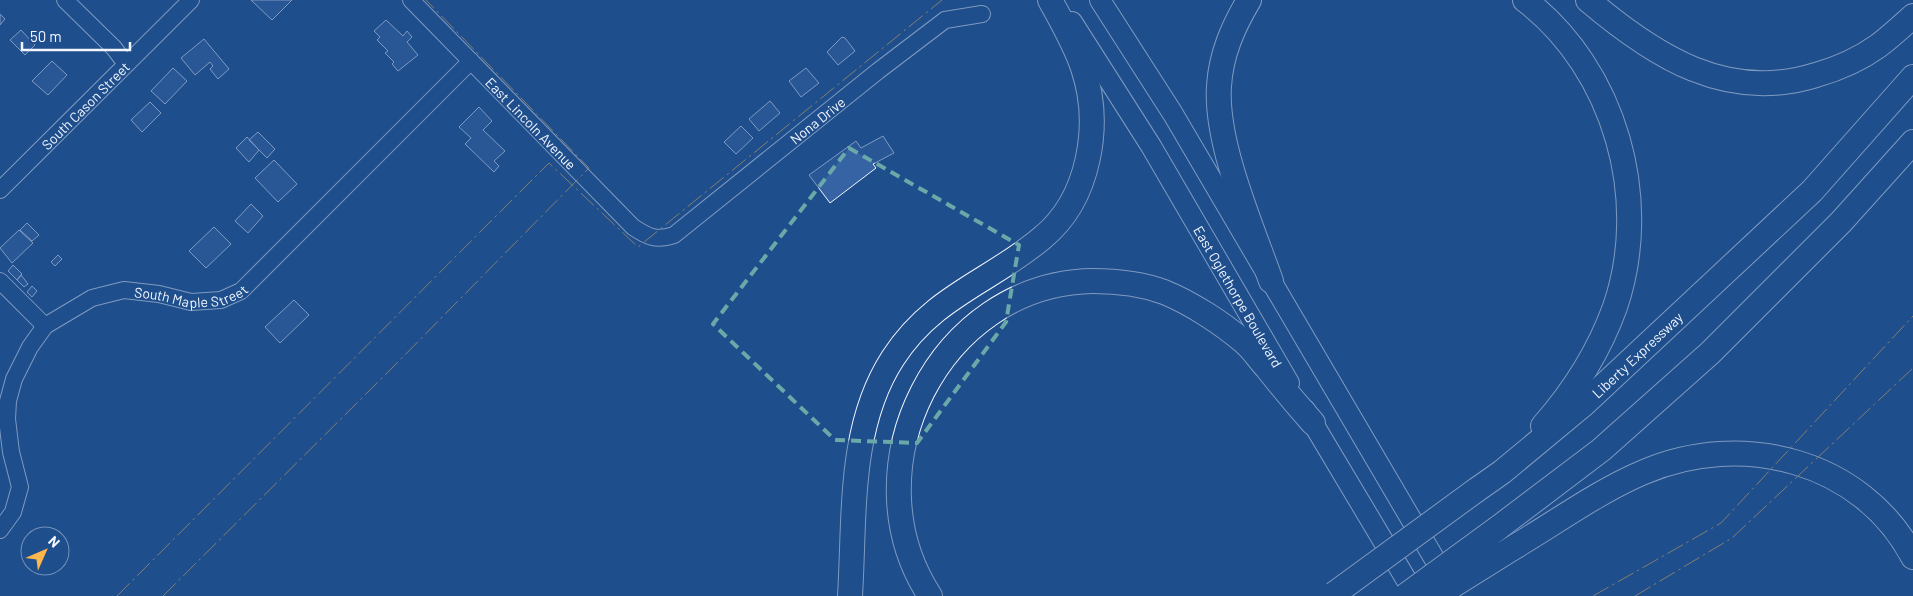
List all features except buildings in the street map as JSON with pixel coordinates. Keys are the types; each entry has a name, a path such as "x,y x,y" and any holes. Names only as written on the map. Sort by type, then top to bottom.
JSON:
{"highway":[{"path":"850,596 858,457 866,415 882,376 905,341 935,310 1042,238 1070,206 1084,172 1091,136 1092,117 1087,83 1078,55 1050,0"},
{"path":"1249,0 1228,41 1219,85 1219,111 1240,194 1271,281"},
{"path":"1502,472 1551,417 1587,368 1603,337 1615,305 1623,272 1628,226 1626,181 1621,151 1612,120 1600,90 1571,44 1525,0"},
{"path":"1588,0 1628,33 1685,66 1708,76 1761,84 1799,80 1828,71 1856,59 1878,46 1913,16"},
{"name":"Liberty Expressway","path":"1333,595 1502,472 1584,404 1812,191 1913,77"},
{"path":"1405,596 1601,450 1710,353 1841,222 1913,142"},
{"path":"930,596 914,564 905,536 900,507 899,478 903,447 909,422 931,375 946,354 965,334 1005,304 1060,284 1107,281 1135,284 1166,293 1200,312 1246,343 1313,423"},
{"path":"1436,596 1516,546 1644,472 1677,460 1705,454 1753,453 1782,458 1810,466 1852,488 1891,524 1913,557"}],"main road":[{"name":"East Oglethorpe Boulevard","path":"1057,0 1151,146 1416,596"},
{"path":"1100,0 1173,114 1457,596"}],"street":[{"path":"65,0 114,48 126,64"},
{"name":"South Cason Street","path":"0,190 191,0"},
{"name":"East Lincoln Avenue","path":"411,0 632,227 648,238 658,239"},
{"name":"Nona Drive","path":"658,239 674,235 878,71 945,20 982,14"},
{"name":"South Maple Street","path":"0,530 13,512 20,487 11,452 7,419 8,401 14,379 30,347 44,326 92,298 124,290 159,294 190,302 221,300 241,291 471,61"},
{"path":"0,281 44,326"}],"highlighted area":[{"path":"849,148 1019,245 1006,322 917,443 835,440 713,324"}],"power":[{"path":"163,596 589,168 426,0"},
{"path":"117,596 549,163 638,247 942,0"},
{"path":"1593,596 1721,523 1913,316"},
{"path":"1635,596 1732,538 1913,368"}]}
